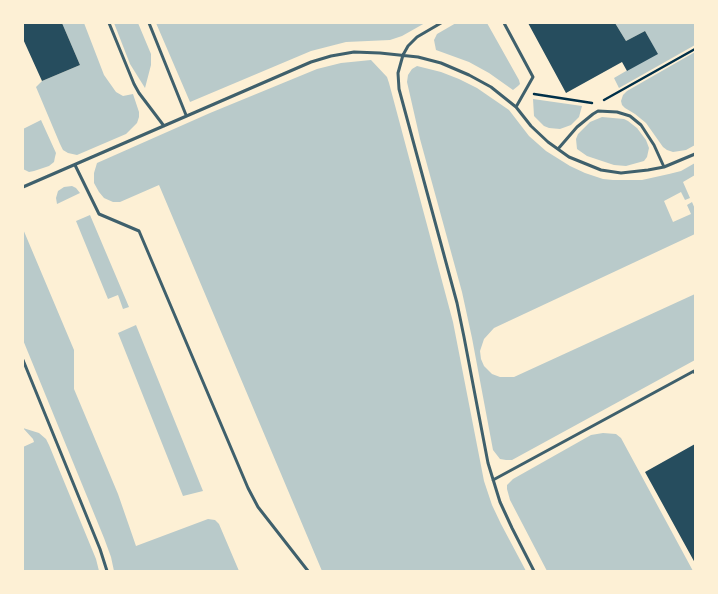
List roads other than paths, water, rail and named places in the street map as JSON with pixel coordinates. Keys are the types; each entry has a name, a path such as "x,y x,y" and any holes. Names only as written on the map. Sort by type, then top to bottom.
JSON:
{"lane":[{"path":"109,23 134,84 164,126"},
{"path":"149,23 186,115"},
{"path":"442,23 418,37 408,46 403,55 398,72 399,89 457,303 488,463 505,514 534,571"},
{"path":"504,23 533,77 516,107"},
{"path":"23,187 186,115 320,59 354,52 380,52 435,61 470,74 491,87 516,107 540,135 558,149 581,162 609,172 632,173 664,166 695,154"},
{"path":"558,149 578,127 593,114 598,111 618,112 630,116 642,125 664,166"},
{"path":"75,165 98,214 139,231 248,488 258,507 307,571"},
{"path":"23,360 100,549 107,571"},
{"path":"493,480 695,371"}]}
